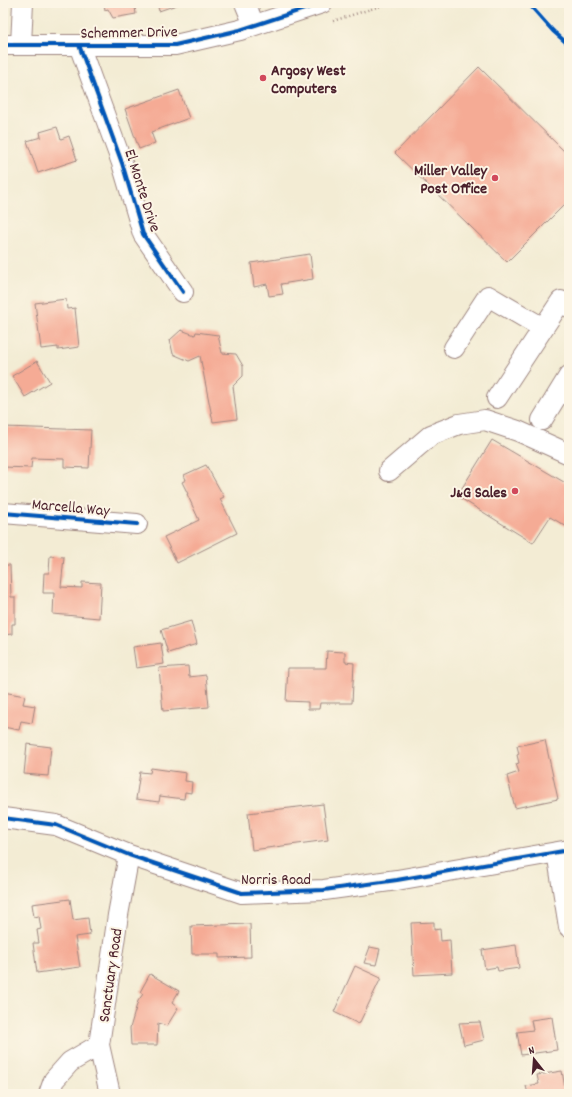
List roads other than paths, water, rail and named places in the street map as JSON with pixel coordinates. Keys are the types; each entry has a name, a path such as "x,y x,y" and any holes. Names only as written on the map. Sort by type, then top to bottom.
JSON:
{"street":[{"path":"12,45 23,3"},
{"path":"245,3 254,26"},
{"name":"Schemmer Drive","path":"12,45 175,45 240,30 322,3"},
{"name":"El Monte Drive","path":"79,45 122,163 143,234 183,292"},
{"path":"454,348 488,296 543,328"},
{"path":"497,398 560,301 569,307"},
{"path":"542,420 569,376"},
{"path":"389,471 431,435 459,424 484,420 518,431 569,454"},
{"name":"Marcella Way","path":"3,513 137,524"},
{"name":"Norris Road","path":"3,818 56,825 130,855 242,893 332,889 397,880 563,851"},
{"path":"563,851 569,927"},
{"name":"Sanctuary Road","path":"110,1094 99,1045 116,923 130,855"},
{"path":"49,1094 54,1080 70,1062 99,1045"}],"place":[{"name":"Argosy West Computers","path":"263,78"},
{"name":"Miller Valley Post Office","path":"495,178"},
{"name":"J&G Sales","path":"515,491"}]}
